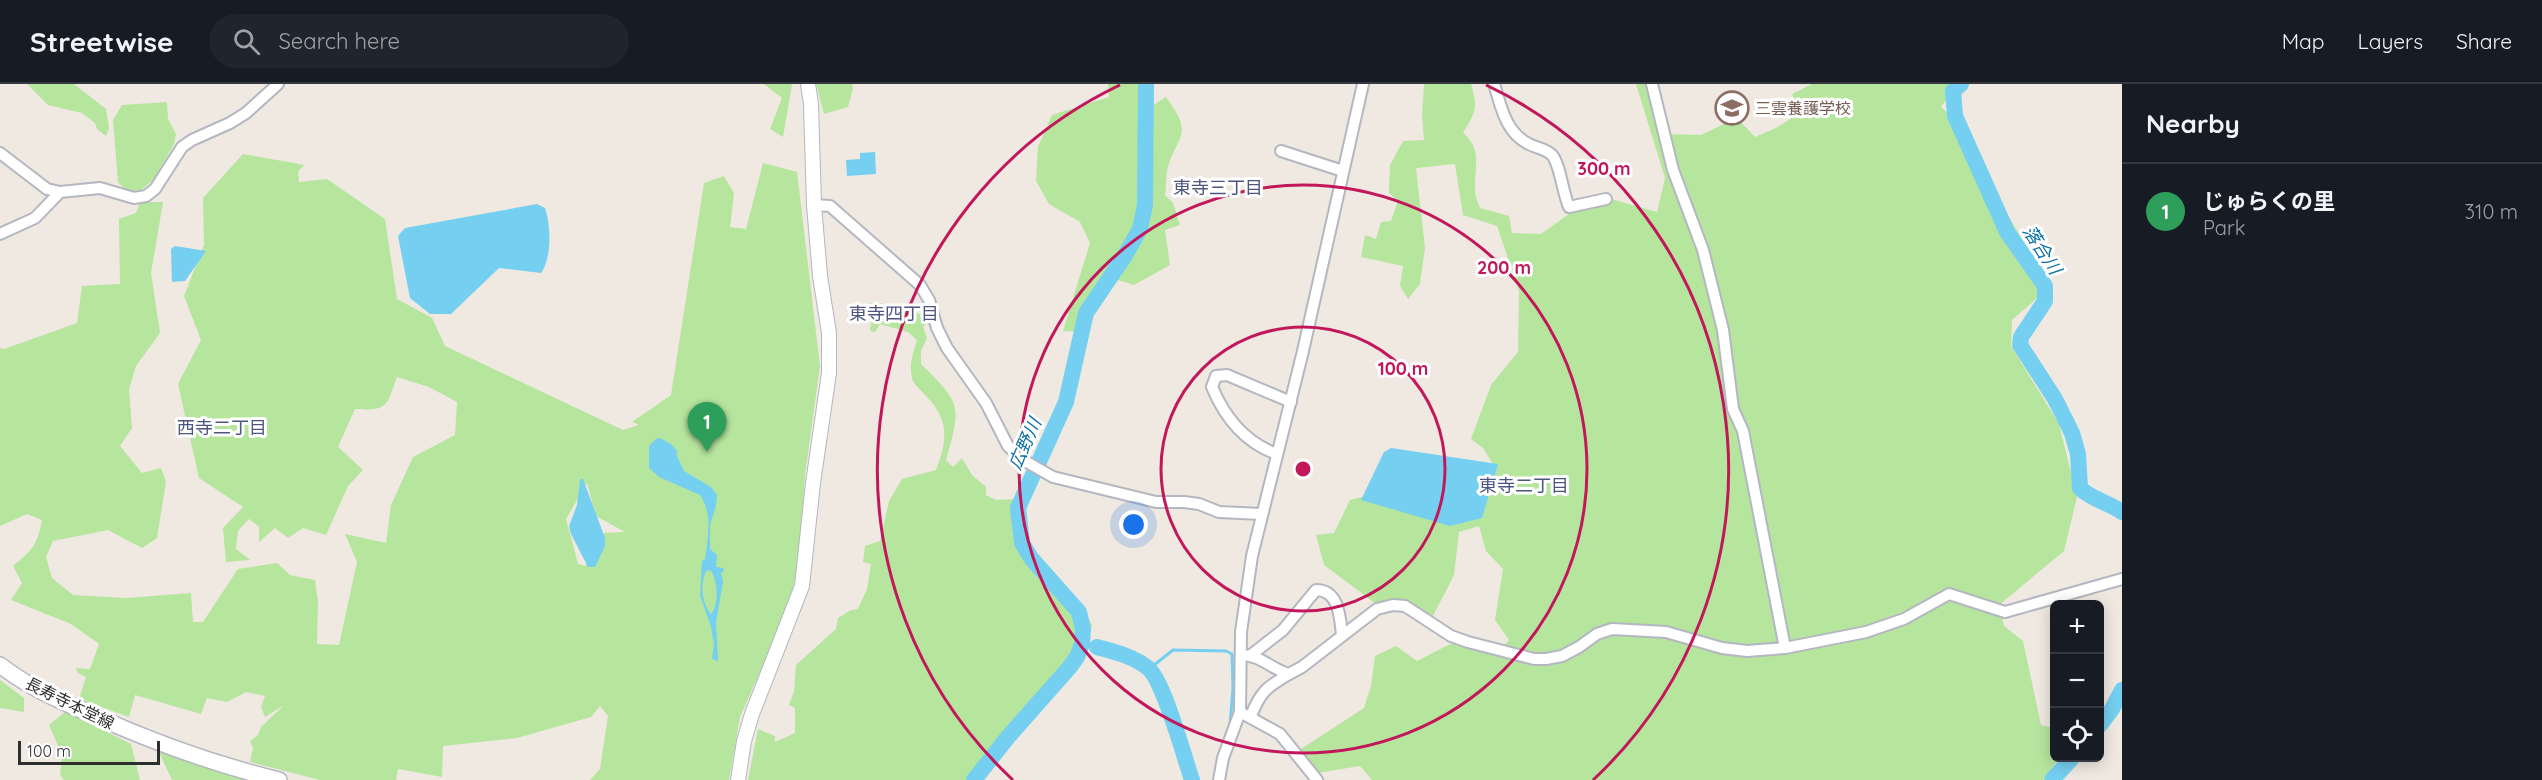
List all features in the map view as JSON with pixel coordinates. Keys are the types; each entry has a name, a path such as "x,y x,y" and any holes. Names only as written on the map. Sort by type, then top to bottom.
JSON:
{"main road":[{"name":"長寿寺本堂線","path":"3,671 44,694 154,743 192,757 279,780"}],"street":[{"path":"0,153 47,189 60,192 100,188 134,198 146,196 155,189 182,147 246,113 278,84"},
{"path":"738,780 744,741 752,714 797,601 805,568 830,353 814,205 811,104 808,84"},
{"path":"1245,714 1244,604 1261,514 1291,402 1363,84"},
{"path":"1494,84 1506,122 1513,133 1527,143 1546,150 1554,157 1569,207 1606,199"},
{"path":"1652,84 1673,170 1703,250 1723,330 1733,410 1743,430 1785,648"},
{"path":"1281,151 1343,171"},
{"path":"0,234 34,218 60,192"},
{"path":"814,205 830,206 920,285 929,300 937,328 946,348 986,403 1008,446 1025,461 1053,477 1156,502 1184,502 1219,512 1261,514"},
{"path":"1277,454 1260,447 1235,427 1212,387 1216,376 1227,375 1291,402"},
{"path":"1219,780 1223,758 1245,714 1265,688 1302,667 1377,609 1393,605 1405,606 1451,636 1533,659 1562,656 1580,647 1597,634 1612,629 1666,632 1722,648 1747,651 1785,648 1866,632 1904,619 1949,594 2005,612 2122,579"},
{"path":"1246,655 1283,630 1316,590 1320,589 1333,597 1338,607 1342,634"},
{"path":"1246,655 1289,674"},
{"path":"1245,714 1280,734 1317,780"}],"green space":[{"path":"27,84 74,84 106,109 109,128 106,136 82,113 48,105"},
{"path":"764,84 792,84 783,137 770,129 782,98"},
{"path":"816,84 852,84 848,107 824,114"},
{"path":"1108,84 1151,84 1149,108 1166,97 1175,110 1182,128 1167,171 1165,195 1173,203 1180,225 1165,230 1170,265 1134,285 1118,280 1093,308 1086,332 1063,331 1090,243 1080,222 1049,204 1036,181 1038,147 1052,115 1109,97"},
{"path":"1424,84 1471,84 1475,104 1471,119 1463,133 1469,139 1475,152 1475,192 1480,208 1509,216 1512,233 1541,234 1569,214 1611,199 1657,212 1665,178 1636,84 1651,84 1665,134 1701,135 1737,118 1755,137 1776,128 1801,112 1792,94 1812,84 1958,84 1941,107 1968,131 1996,196 2047,280 2037,298 2012,320 2011,346 2059,424 2077,497 2064,551 1999,605 2004,626 2023,641 2041,725 2050,727 2050,762 2056,762 2043,780 1372,780 1360,766 1317,773 1301,749 1364,708 1371,686 1375,656 1396,646 1417,661 1456,641 1500,649 1509,640 1495,620 1503,569 1486,551 1479,526 1459,532 1454,575 1432,618 1396,599 1379,606 1324,565 1316,535 1334,533 1350,500 1493,464 1483,448 1471,439 1491,385 1518,352 1519,291 1497,226 1463,215 1455,164 1416,168 1425,248 1420,284 1408,299 1400,286 1403,266 1361,257 1365,235 1376,239 1381,222 1391,221 1398,201 1389,193 1390,165 1403,141 1424,140 1422,114"},
{"path":"167,102 168,119 176,134 174,144 154,179 141,190 127,191 118,182 113,120 122,105"},
{"path":"243,154 305,165 298,171 299,182 327,179 385,219 397,299 432,318 445,346 623,430 639,425 632,422 671,395 704,183 724,176 734,193 730,227 746,229 763,163 797,172 820,366 805,475 799,557 790,604 740,717 729,780 590,780 600,769 608,716 600,706 591,717 517,738 443,746 442,777 398,769 396,780 320,780 250,762 253,748 250,741 284,705 265,717 261,707 265,696 246,692 227,702 207,698 201,714 135,695 129,717 79,699 86,677 78,673 76,668 90,669 99,644 71,624 11,600 22,583 13,566 33,546 42,520 27,514 0,526 0,348 4,349 77,323 82,286 120,284 119,219 136,213 140,202 163,202 151,273 160,333 136,366 129,389 132,428 120,446 142,473 161,468 166,482 157,538 142,548 108,530 53,541 46,557 52,578 73,595 126,598 191,593 193,622 203,622 238,569 277,563 290,575 315,580 318,602 317,644 339,645 357,562 345,534 386,543 391,505 413,457 455,435 457,402 429,387 397,377 385,405 374,409 355,409 338,447 363,470 348,486 326,535 303,528 288,538 275,528 259,542 259,527 249,519 238,531 236,549 250,560 226,562 223,528 243,507 199,478 178,384 201,340 184,296 204,245 203,198","holes":["587,483 596,516 625,532 604,533 585,566 578,564 566,519"]},
{"path":"872,303 895,305 917,313 930,322 923,326 927,338 921,351 921,364 944,388 954,407 954,428 946,460 953,467 962,458 972,475 986,487 986,495 996,500 1017,499 1014,522 1023,552 1043,583 1058,594 1080,603 1092,625 1085,659 979,780 748,780 758,729 775,736 775,742 795,733 795,708 789,705 794,691 796,665 836,629 838,618 851,610 858,609 867,589 871,564 863,562 865,546 880,541 889,501 902,479 936,470 943,449 944,430 939,413 912,378 911,363 917,340 908,332 880,324 875,332 870,331 872,314 860,309"},
{"path":"0,680 24,698 24,712 0,708"},
{"path":"66,711 131,744 140,780 64,780 60,775 62,755 49,725"},
{"path":"158,750 213,769 260,780 172,780"}],"water":[{"path":"875,152 876,174 847,176 846,160 860,159 860,153"},
{"path":"537,204 545,208 549,233 549,251 541,273 499,268 451,314 430,314 410,298 398,236 405,228"},
{"path":"175,246 206,251 185,281 172,282 171,249"},
{"path":"660,438 671,444 678,452 676,454 684,471 711,487 717,495 710,525 710,549 717,555 716,567 723,568 724,571 721,573 723,582 716,622 718,661 712,659 714,644 711,627 700,595 702,561 705,559 708,535 707,510 700,495 659,477 649,468 649,446","holes":["707,570 711,571 717,593 711,614 705,604 702,587"]},
{"path":"1391,448 1498,464 1482,518 1450,526 1361,500 1384,452"},
{"path":"580,479 583,479 605,538 605,546 595,567 588,567 569,526 577,505"}],"waterway":[{"name":"広野川","path":"974,780 1008,737 1069,668 1082,644 1083,629 1079,612 1031,558 1022,543 1018,508 1066,402 1086,313 1140,229 1145,205 1146,84"},
{"name":"落合川","path":"1961,84 1953,91 1955,116 2007,232 2045,286 2045,301 2021,337 2020,345 2055,399 2072,433 2078,454 2080,488 2122,512"},
{"name":"広野川","path":"1082,644 1087,645"},
{"path":"1097,647 1136,660 1148,668 1154,676 1167,703 1192,780"},
{"path":"1149,669 1173,650 1226,651 1232,654 1233,688 1230,725"},
{"name":"落合川","path":"2104,720 2122,690"},
{"name":"落合川","path":"2052,780 2068,762"}],"place":[{"name":"三雲養護学校","path":"1732,108"},
{"name":"じゅらくの里","path":"707,452"}],"district":[{"name":"東寺三丁目","path":"1218,188"},
{"name":"東寺四丁目","path":"894,314"},
{"name":"西寺二丁目","path":"222,428"},
{"name":"東寺二丁目","path":"1524,486"}]}
